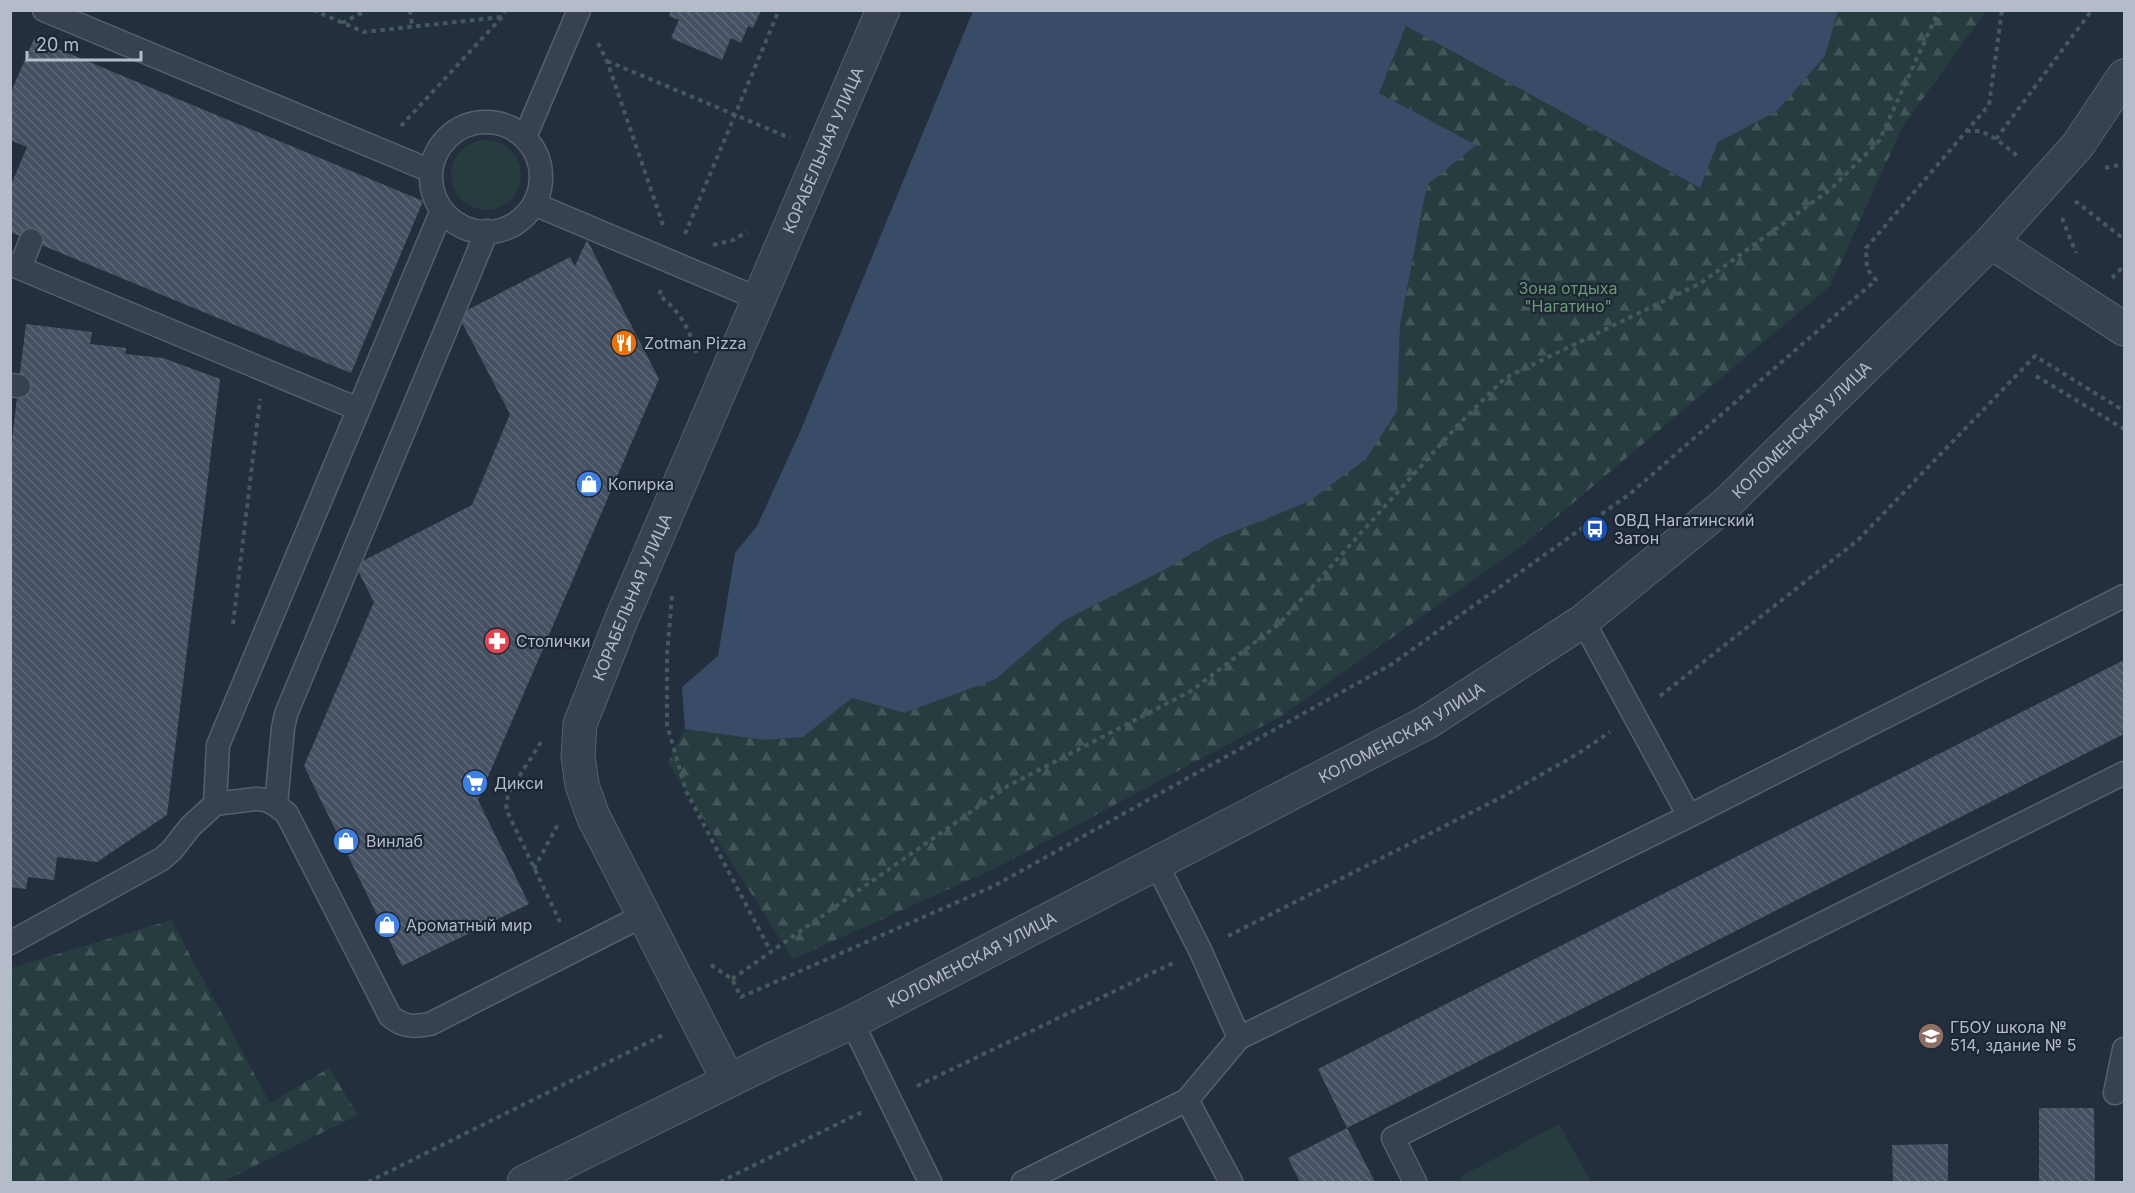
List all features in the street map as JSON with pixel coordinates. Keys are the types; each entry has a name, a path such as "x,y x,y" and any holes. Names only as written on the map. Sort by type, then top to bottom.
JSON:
{"street":[{"name":"КОРАБЕЛЬНАЯ УЛИЦА","path":"729,1080 593,816 582,785 578,756 580,724 626,607 884,10"},
{"name":"КОЛОМЕНСКАЯ УЛИЦА","path":"524,1182 852,1022 1426,723 1583,621 1726,504 1991,242 2078,145 2124,76"},
{"path":"1991,242 2124,329"}],"lane":[{"path":"44,10 431,171"},
{"path":"525,138 579,10"},
{"path":"476,122 494,122 510,127 525,138 537,156 540,167 540,189 534,204 525,216 501,230 470,230 454,222 442,210 433,192 431,171 436,154 446,139 459,129 476,122"},
{"path":"534,204 759,299"},
{"path":"215,804 218,745 442,210"},
{"path":"276,805 283,728 289,705 487,231"},
{"path":"32,240 15,266 358,409"},
{"path":"1023,1182 1188,1100 1239,1038 1689,816 2124,596"},
{"path":"1583,621 1689,816"},
{"path":"1415,1182 1393,1138 2124,773"},
{"path":"10,943 162,859 215,804 256,799 276,805 287,814 390,1016 397,1022 411,1027 430,1024 644,915"},
{"path":"1156,863 1200,951 1239,1038"},
{"path":"852,1022 930,1182 943,1182"},
{"path":"2115,1093 2124,1049"},
{"path":"1188,1100 1231,1182"}],"path":[{"path":"313,10 364,32 502,17"},
{"path":"342,23 367,10"},
{"path":"410,10 412,27"},
{"path":"379,150 502,17 505,10"},
{"path":"695,361 696,352 688,328 675,308 659,295 778,10"},
{"path":"732,979 1008,786 1191,691 1279,624 1459,424 1505,378 1701,283 1832,189 1879,141 1939,10"},
{"path":"710,964 732,979 741,996 994,886 1392,663 1631,493 1876,280 1867,269 1866,248 1989,105 2002,10"},
{"path":"1966,131 1982,131 1996,139 2092,10"},
{"path":"596,40 607,61 666,235"},
{"path":"607,61 791,138"},
{"path":"2102,168 2124,164"},
{"path":"2047,179 2076,254"},
{"path":"682,240 705,245 719,245 745,233"},
{"path":"720,1182 1200,951 1502,797 1579,753 1634,716 1858,540 2035,356 2124,411"},
{"path":"232,627 264,369"},
{"path":"2036,376 2124,429"},
{"path":"672,596 667,655 667,725 686,791 771,952"},
{"path":"545,737 508,794 506,801 509,818 574,951"},
{"path":"534,869 560,821"},
{"path":"368,1182 666,1034"}],"green space":[{"name":"Зона отдыха \"Нагатино\"","path":"1838,11 1986,11 1903,126 1830,286 1528,541 1283,715 998,867 793,959 668,763 685,729 764,740 803,737 852,698 904,713 996,679 1063,621 1164,570 1216,539 1308,502 1397,411 1400,325 1427,185 1476,145 1378,93 1406,26 1699,188 1718,142 1776,112 1825,56"},
{"path":"493,140 506,146 515,155 519,161 521,175 519,189 511,200 500,208 479,210 461,200 453,189 451,168 461,150 472,142"},
{"path":"171,920 270,1103 329,1068 358,1115 222,1182 11,1182 11,968"},
{"path":"1559,1124 1591,1182 1463,1182 1460,1177"}],"water":[{"path":"973,10 1838,11 1825,56 1776,112 1718,142 1700,188 1406,26 1379,93 1476,145 1427,185 1400,325 1397,411 1366,459 1308,502 1216,539 1164,570 1063,621 996,679 904,713 852,698 803,737 764,740 685,729 682,687 718,656 735,553 757,526 800,432"}],"building":[{"path":"671,10 761,10 753,28 748,26 741,43 731,38 722,60 671,38 679,20 669,16"},
{"path":"34,39 423,201 351,373 10,232 10,187 27,147 10,140 10,94"},
{"path":"587,240 659,379 478,800 529,904 402,966 304,766 374,602 355,565 472,505 510,414 458,315 570,257 575,266"},
{"path":"26,324 92,332 90,344 126,348 125,354 163,358 220,379 167,815 97,862 57,857 54,880 28,877 26,889 10,887 10,456"},
{"path":"2124,660 2124,734 1347,1128 1318,1069"},
{"path":"2039,1108 2094,1108 2095,1182 2039,1182"},
{"path":"1347,1128 1375,1182 1300,1182 1288,1158"},
{"path":"1948,1144 1948,1182 1893,1182 1892,1145"}],"place":[{"name":"Zotman Pizza","path":"624,343"},
{"name":"Копирка","path":"589,484"},
{"name":"ОВД Нагатинский Затон","path":"1595,529"},
{"name":"Столички","path":"497,641"},
{"name":"Дикси","path":"475,783"},
{"name":"Винлаб","path":"346,841"},
{"name":"Ароматный мир","path":"387,925"},
{"name":"ГБОУ школа № 514, здание № 5","path":"1931,1036"}]}
